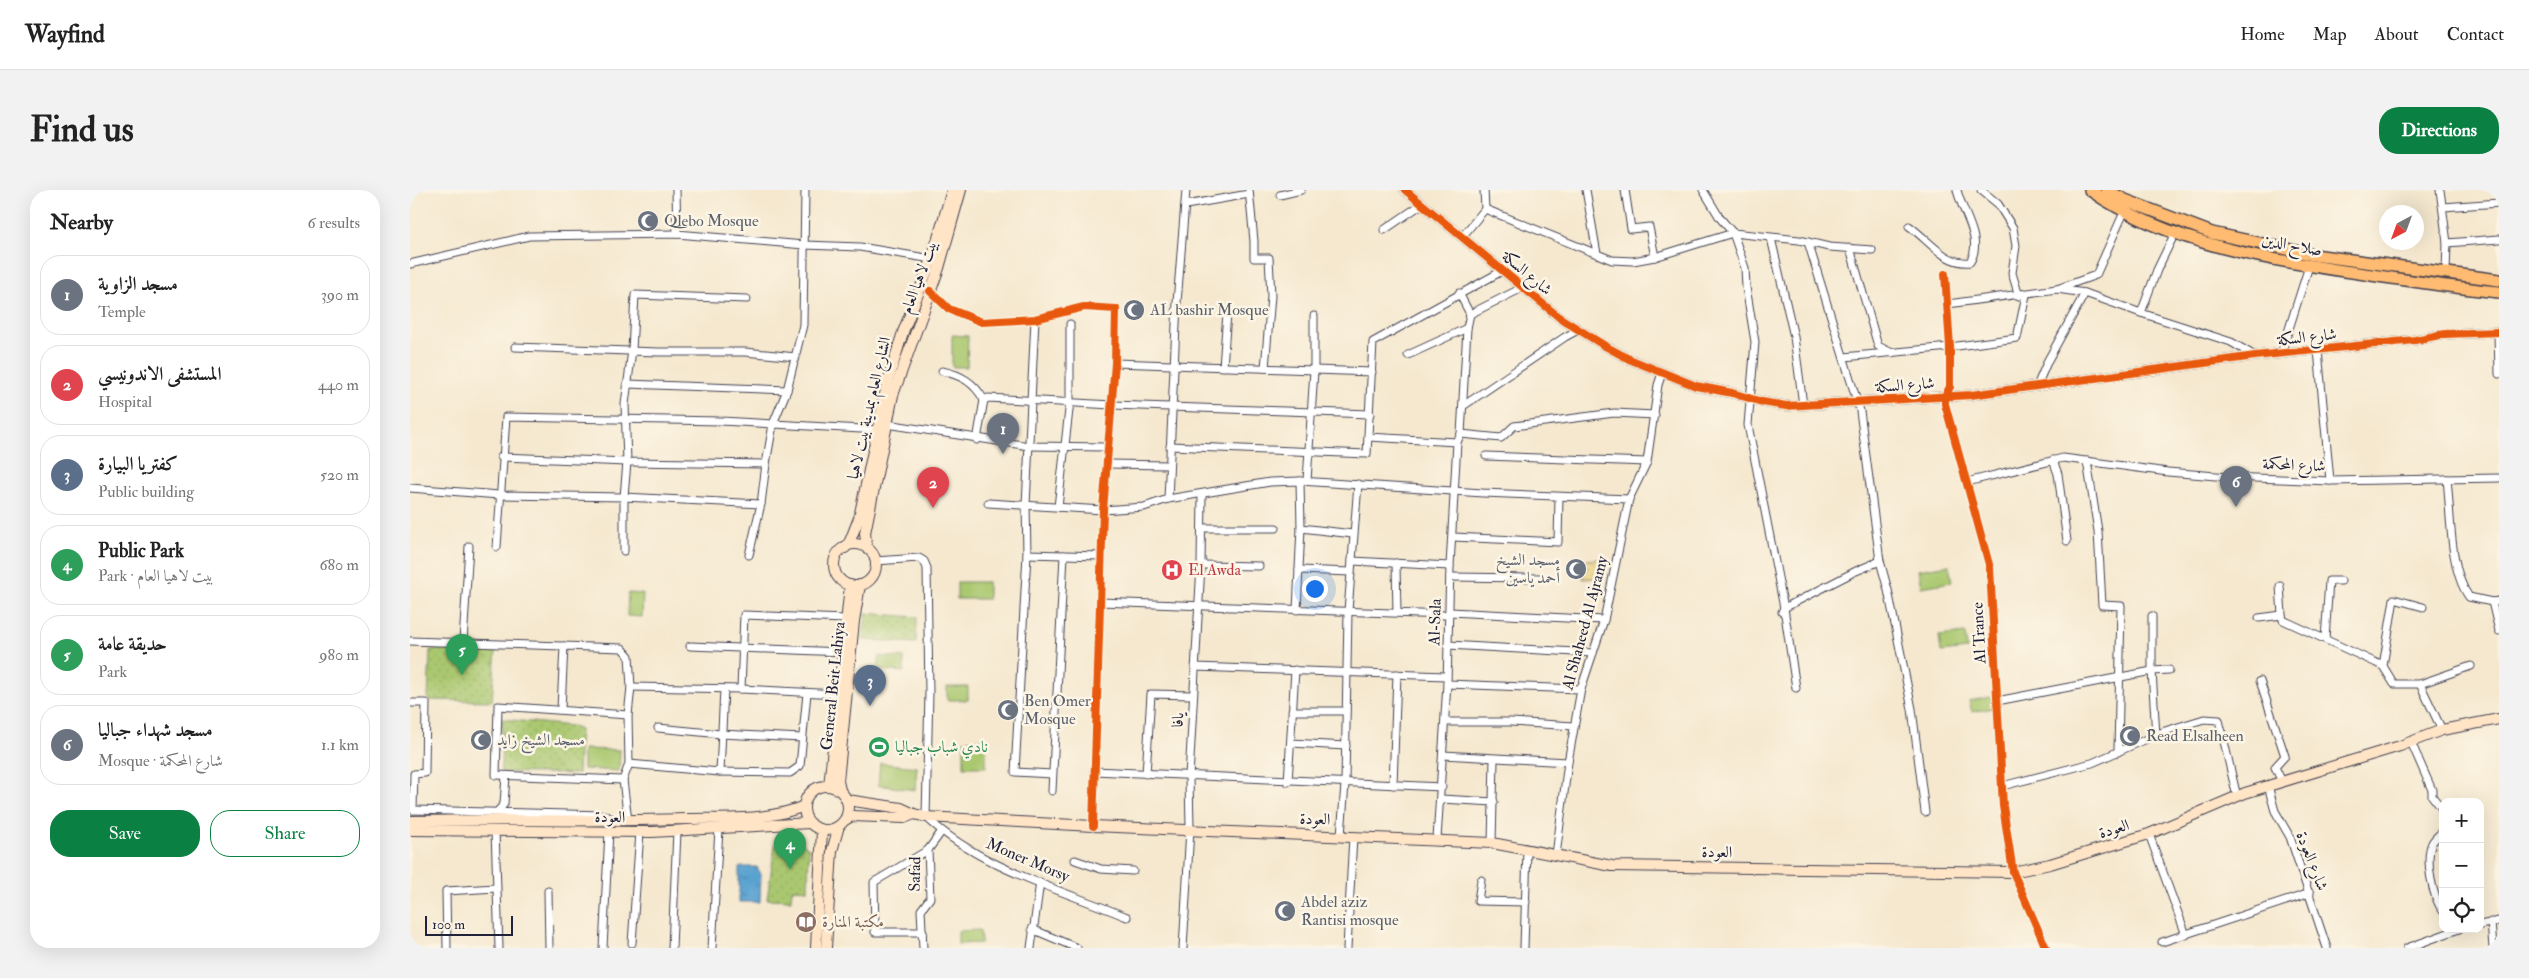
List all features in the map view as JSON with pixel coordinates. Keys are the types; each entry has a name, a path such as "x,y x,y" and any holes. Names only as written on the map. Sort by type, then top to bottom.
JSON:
{"highway":[{"name":"صلاح الدين","path":"2090,190 2125,210 2175,233 2235,250 2309,266 2499,292"},
{"name":"صلاح الدين","path":"2107,190 2125,200 2212,233 2314,255 2446,271 2499,280"}],"main road":[{"name":"الشارع العام بمدينة بيت لاهيا","path":"845,548 850,541 859,518 883,427 887,384 903,332 932,259 952,190"},
{"name":"بيت لاهيا العام","path":"867,548 865,533 883,427 952,229 961,190"},
{"path":"856,545 867,548 875,560 873,576 855,585 839,578 835,569 837,556 845,548 856,545"},
{"name":"General Beit Lahiya","path":"829,786 845,619 855,585"},
{"name":"General Beit Lahiya","path":"840,790 838,781 854,621 855,585"},
{"name":"العودة","path":"847,800 901,808 926,817 1492,843 1527,848 1612,866 2013,872 2050,864 2149,834 2237,797 2411,742 2442,730 2499,719"},
{"path":"826,948 832,851 848,810 847,800 840,790 829,786 812,791 804,806 810,822 822,830 832,829 842,823"},
{"name":"العودة","path":"410,830 747,817 791,812 804,806"},
{"name":"العودة","path":"842,823 852,816 904,818 914,814"},
{"name":"العودة","path":"410,821 497,827 640,832 719,829 786,822 810,822"},
{"path":"816,948 822,830"}],"street":[{"path":"676,190 676,234"},
{"path":"749,555 761,504 773,424 787,390 803,326 805,190"},
{"path":"1168,499 1176,365 1177,303 1186,190"},
{"path":"1280,195 1301,190"},
{"name":"شارع السكة","path":"1405,190 1522,288 1578,330 1629,359 1696,386 1732,393 1751,400 1786,406 1945,396 2037,386 2255,356 2415,340 2445,334 2498,332"},
{"path":"1462,237 1485,209 1484,190"},
{"path":"1586,190 1598,254"},
{"path":"1625,190 1631,229 1649,227 1655,257"},
{"path":"1703,190 1720,218 1733,233 1745,268 1755,342 1748,425 1796,688"},
{"path":"1909,226 1924,236 1944,256 1960,263 1970,262 1975,254 1975,240 1957,190"},
{"path":"1844,357 1950,347 2017,338 2022,295 2012,273 2016,246 2013,228 1998,204 1981,190"},
{"path":"2440,190 2446,243 2446,271"},
{"path":"1186,205 1249,192 1254,258 1269,258 1271,296 1265,368"},
{"path":"2443,207 2499,203"},
{"path":"1384,230 1422,204"},
{"path":"1485,209 1612,260 1633,261 1655,257 1733,233 1872,250"},
{"path":"2057,289 2096,275 2125,210"},
{"path":"2141,313 2157,270 2175,233"},
{"path":"410,264 529,236 676,234 804,245 860,247 932,259"},
{"path":"1771,238 1794,337 1803,405"},
{"path":"2446,243 2499,239"},
{"path":"1808,242 1860,411 1880,561 1888,590 1912,709 1925,812"},
{"path":"1850,248 1878,346 1892,353"},
{"path":"2281,354 2309,266"},
{"path":"1170,446 1367,454 1373,342 1502,271"},
{"path":"1945,274 1950,347 1950,387 1945,396"},
{"path":"1459,293 1470,314 1522,288"},
{"path":"1948,304 2022,295 2043,289 2085,293 2231,342 2255,356"},
{"path":"930,291 950,309 982,322 1035,319 1084,308 1116,309 1115,363 1103,510 1093,826"},
{"path":"2037,386 2048,360 2085,293"},
{"path":"624,551 624,497 627,462 625,404 632,350 635,295 747,298"},
{"path":"1223,367 1227,313"},
{"name":"Al-Sala","path":"1437,839 1446,722 1450,566 1457,442 1461,434 1467,328 1470,314"},
{"path":"1297,610 1304,481 1314,370 1314,316"},
{"path":"1035,319 1026,506 1027,554 1015,772 1052,774"},
{"path":"1058,507 1070,401 1070,324"},
{"path":"1408,355 1467,328"},
{"path":"1463,406 1566,336 1578,330"},
{"path":"2498,332 2499,374"},
{"path":"514,347 745,352 796,357"},
{"path":"2318,350 2330,481"},
{"path":"1115,363 1372,372"},
{"path":"942,371 961,375 978,389 984,400 977,440"},
{"name":"Al Shaheed Al Ajramy","path":"1556,854 1568,762 1581,689 1604,620 1629,499 1647,462 1658,385 1662,373"},
{"path":"628,384 787,390"},
{"name":"Al Trance","path":"1945,396 1990,568 2005,827 2013,872 2046,948"},
{"path":"984,400 988,398 1070,401 1112,405 1370,414"},
{"path":"1461,434 1501,438 1514,426 1614,413 1655,414"},
{"path":"497,547 501,458 506,417 883,427 1029,446 1107,447"},
{"path":"1368,437 1457,442"},
{"path":"1486,456 1647,462"},
{"path":"501,458 766,464"},
{"name":"شارع المحكمة","path":"1967,482 2063,458 2168,472 2228,477 2330,481 2499,478"},
{"path":"2053,460 2058,474 2066,541"},
{"path":"2088,461 2098,531 2102,605 2121,606 2118,752"},
{"path":"1107,464 1169,465"},
{"path":"2447,479 2456,567 2464,591 2469,598 2496,602 2499,631"},
{"path":"988,503 1103,510 1144,507 1168,499 1270,482 1304,481 1559,497 1629,499"},
{"path":"1342,835 1345,784 1348,611 1358,484"},
{"path":"410,488 499,495 624,497 761,504"},
{"name":"يافا","path":"1183,948 1190,829 1189,777 1201,564 1202,494"},
{"path":"1453,537 1558,542 1559,497"},
{"path":"1202,528 1276,528"},
{"path":"1301,528 1354,534"},
{"path":"463,642 469,546"},
{"path":"1027,554 1102,556"},
{"path":"1052,791 1064,555"},
{"path":"875,560 918,558 924,561 927,568 930,692 926,817"},
{"path":"1352,561 1450,566"},
{"path":"1782,612 1856,571 1880,561"},
{"path":"1396,563 1397,613"},
{"path":"1201,564 1260,566"},
{"path":"1299,570 1351,572"},
{"path":"1450,577 1539,578"},
{"path":"2325,640 2329,581 2341,580"},
{"path":"2280,586 2283,620 2383,666 2394,684 2420,684 2471,666"},
{"path":"2383,666 2394,599 2424,607"},
{"path":"1100,602 1445,615 1450,612 1604,620"},
{"path":"741,689 744,615 845,619"},
{"path":"2259,618 2282,615"},
{"path":"2152,616 2152,672 2156,736"},
{"path":"410,641 622,648 628,656 631,687 628,715 629,764 624,780 628,821"},
{"path":"1448,645 1593,653"},
{"path":"561,709 564,646"},
{"path":"690,646 843,652"},
{"path":"1195,667 1397,674 1447,680 1581,689"},
{"path":"1288,782 1295,670"},
{"path":"1997,701 2120,677 2169,670"},
{"path":"1393,785 1397,674"},
{"path":"2260,681 2285,756 2275,768 2282,782"},
{"path":"2420,684 2442,730"},
{"path":"631,687 741,689 838,694"},
{"path":"720,772 724,689"},
{"path":"629,764 720,772 790,773 800,766 807,693"},
{"path":"1146,774 1151,694 1193,695"},
{"path":"410,704 426,703 425,773 412,774 411,809 498,810 604,815 617,822"},
{"path":"624,780 496,775 498,706 628,715"},
{"path":"1292,711 1346,711"},
{"path":"2002,786 2092,763 2156,736 2204,720 2219,720 2237,797"},
{"path":"1446,722 1512,722 1574,726"},
{"path":"658,728 721,734 802,738"},
{"path":"2411,742 2432,790 2432,796 2439,805"},
{"path":"1290,743 1346,746"},
{"path":"1444,755 1568,762"},
{"path":"1492,843 1494,759"},
{"path":"1094,771 1288,782 1442,787"},
{"path":"499,948 496,888 497,827 498,810 504,804 506,776"},
{"name":"شارع العودة","path":"2268,786 2275,811 2290,837 2327,948"},
{"path":"1441,798 1494,802"},
{"name":"Moner Morsy","path":"926,817 942,832 983,857 1040,882 1127,916"},
{"path":"712,948 719,829"},
{"path":"603,948 609,831"},
{"path":"672,948 677,831"},
{"path":"632,943 640,832"},
{"name":"Safad","path":"923,948 922,910 930,898 928,850 942,832"},
{"path":"2149,834 2186,935"},
{"path":"1347,948 1353,836"},
{"path":"2439,836 2431,845 2430,866 2431,882 2439,901"},
{"path":"1524,948 1527,848"},
{"path":"923,932 875,932 874,882 928,850"},
{"path":"1075,860 1100,869 1133,871"},
{"path":"1481,880 1478,901 1526,902"},
{"path":"1031,948 1032,929 1040,882"},
{"path":"447,948 446,891 496,888"},
{"path":"548,891 549,948"},
{"path":"2162,942 2310,893"},
{"path":"2484,924 2499,921"},
{"path":"2491,922 2493,948"},
{"path":"1032,929 1077,948"},
{"path":"2407,948 2447,933"}],"green space":[{"path":"952,335 968,336 967,367 952,367"},
{"path":"1949,565 1952,582 1921,587 1918,570"},
{"path":"957,582 988,582 988,599 957,599"},
{"path":"628,593 643,594 642,617 627,616"},
{"path":"866,613 917,617 916,643 863,640"},
{"path":"1965,633 1967,649 1941,652 1939,636"},
{"path":"496,649 492,701 428,700 430,650"},
{"path":"879,656 904,658 904,672 878,670"},
{"path":"947,687 968,687 968,700 947,700"},
{"path":"1991,697 1994,708 1972,712 1969,701"},
{"path":"502,719 571,726 580,730 578,774 501,772"},
{"path":"986,739 986,767 964,767 964,740"},
{"path":"583,749 620,750 619,771 583,769"},
{"path":"880,763 917,767 915,790 878,785"},
{"path":"776,839 799,841 809,848 808,890 792,889 791,900 767,899"},
{"path":"980,930 981,943 958,944 958,931"}],"sand":[{"path":"1608,559 1604,577 1583,579 1584,560"}],"water":[{"path":"739,867 757,867 761,874 760,902 739,902"}],"cycle path":[{"path":"1405,190 1560,318 1605,346 1629,359 1696,386 1786,406 1971,395 2255,356 2415,340 2445,334 2499,332"},
{"path":"1945,274 1950,347 1950,387 1945,396 1945,404 1990,568 2003,806 2013,872 2046,948"},
{"path":"930,291 949,309 982,322 1035,319 1084,307 1116,309 1115,363 1103,510 1093,826"}],"place":[{"name":"Qlebo Mosque","path":"648,221"},
{"name":"AL bashir Mosque","path":"1134,310"},
{"name":"مسجد الزاوية","path":"1003,454"},
{"name":"مسجد شهداء جباليا","path":"2236,507"},
{"name":"المستشفى الاندونيسي","path":"933,508"},
{"name":"مسجد الشيخ أحمد ياسين","path":"1576,569"},
{"name":"El Awda","path":"1172,570"},
{"name":"حديقة عامة","path":"462,675"},
{"name":"كفتريا البيارة","path":"870,706"},
{"name":"Ben Omer Mosque","path":"1008,710"},
{"name":"Read Elsalheen","path":"2130,736"},
{"name":"مسجد الشيخ زايد","path":"481,740"},
{"name":"نادي شباب جباليا","path":"879,747"},
{"name":"Public Park","path":"790,869"},
{"name":"Abdel aziz Rantisi mosque","path":"1285,911"},
{"name":"مكتبة المنارة","path":"806,922"}]}
